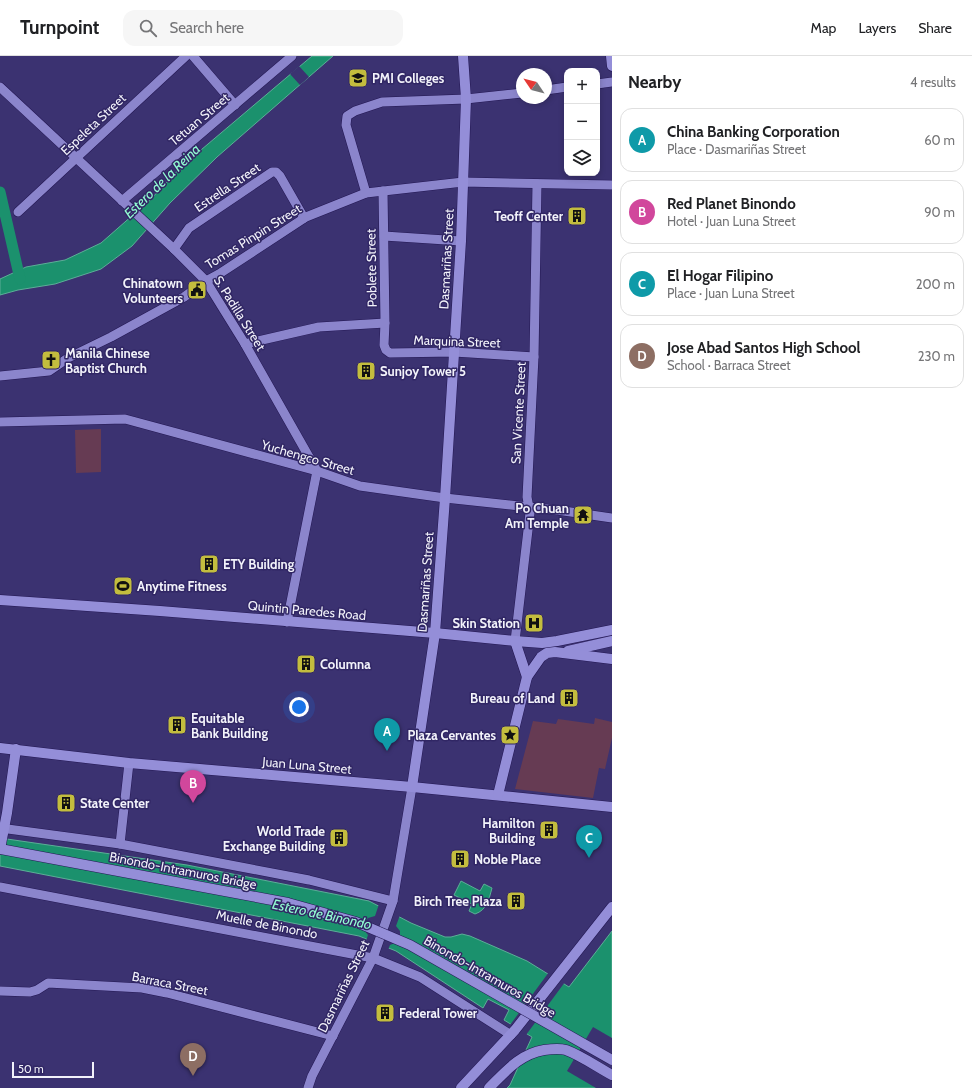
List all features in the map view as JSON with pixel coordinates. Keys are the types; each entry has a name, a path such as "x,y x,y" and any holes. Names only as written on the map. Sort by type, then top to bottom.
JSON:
{"street":[{"name":"Espeleta Street","path":"18,212 186,56"},
{"path":"193,56 235,105"},
{"name":"Tetuan Street","path":"122,201 292,56"},
{"name":"Dasmariñas Street","path":"308,1088 312,1076 373,958 392,901 412,787 435,633 445,498 461,241 466,99 463,56"},
{"path":"611,56 612,66"},
{"path":"600,84 612,82"},
{"name":"S. Padilla Street","path":"0,87 174,249 206,281 245,344 317,471"},
{"path":"552,89 564,87"},
{"path":"366,194 346,125 348,116 355,111 382,102 466,99 516,94"},
{"name":"Estrella Street","path":"174,249 189,228 272,172 276,172 280,176 304,218"},
{"name":"Tomas Pinpin Street","path":"0,376 49,371 68,358 111,337 184,297 206,281 304,218 366,194 463,182 612,186"},
{"name":"San Vicente Street","path":"515,641 530,519 528,496 534,357 537,184"},
{"name":"Poblete Street","path":"383,191 384,345"},
{"path":"384,236 461,241"},
{"path":"245,344 319,327 385,323"},
{"name":"Marquina Street","path":"384,345 386,350 390,353 454,352 534,357"},
{"name":"Yuchengco Street","path":"0,422 125,419 317,471 360,486 612,518"},
{"path":"286,622 317,471"},
{"name":"Quintin Paredes Road","path":"3,602 129,609 435,633 515,641 557,642 612,630"},
{"path":"515,641 527,677"},
{"path":"560,653 612,642"},
{"path":"498,796 527,677 543,654 551,652 612,659"},
{"name":"Juan Luna Street","path":"0,748 129,763 412,787 612,807"},
{"path":"0,849 16,749"},
{"path":"120,844 129,763"},
{"path":"3,830 120,844 309,880 392,901"},
{"name":"Binondo-Intramuros Bridge","path":"0,849 288,903 356,922 410,945 612,1060"},
{"name":"Muelle de Binondo","path":"0,887 373,958 420,977 511,1035"},
{"path":"461,1088 511,1035 612,907"},
{"name":"Barraca Street","path":"0,991 30,992 37,990 48,983 150,990 333,1036"},
{"path":"489,1088 518,1060 526,1055 554,1049 565,1050 576,1055 612,1076"}],"shaded area":[{"path":"101,429 101,472 76,473 75,430"},
{"path":"595,718 612,722 612,738 605,769 599,768 593,798 515,789 533,721 556,724 558,719 594,724"}],"water":[{"path":"312,56 333,56 217,157 170,203 132,246 101,269 55,284 18,290 0,295 0,279 26,267 65,260 101,243 150,200 182,166"},
{"name":"Estero de Binondo","path":"0,838 187,865 369,901 411,923 445,937 462,934 470,936 527,961 569,987 612,931 612,1088 507,1088 510,1085 532,1037 504,1020 509,1010 488,999 483,1008 396,951 359,936 0,866"},
{"path":"461,881 480,891 484,884 492,888 487,904 482,910 475,914 469,911 472,904 454,895"}],"pier":[{"path":"299,66 309,77 300,85 290,74"},
{"path":"379,904 400,915 396,926 400,931 400,937 397,942 390,945 388,950 366,941 368,935 364,930 364,924 368,918 375,916"},
{"path":"549,972 565,982 526,1035 510,1025"},
{"path":"593,1027 612,1038 612,1088 596,1088 567,1071"}],"waterway":[{"path":"0,192 20,279"}],"place":[{"name":"PMI Colleges","path":"358,78"},
{"name":"Teoff Center","path":"577,216"},
{"name":"Chinatown Volunteers","path":"197,290"},
{"name":"Manila Chinese Baptist Church","path":"51,360"},
{"name":"Sunjoy Tower 5","path":"366,371"},
{"name":"Po Chuan Am Temple","path":"583,515"},
{"name":"ETY Building","path":"209,564"},
{"name":"Anytime Fitness","path":"123,586"},
{"name":"Skin Station","path":"534,623"},
{"name":"Columna","path":"306,664"},
{"name":"Bureau of Land","path":"569,698"},
{"name":"Equitable Bank Building","path":"177,725"},
{"name":"Plaza Cervantes","path":"510,735"},
{"name":"China Banking Corporation","path":"387,751"},
{"name":"State Center","path":"66,803"},
{"name":"Red Planet Binondo","path":"193,803"},
{"name":"Hamilton Building","path":"549,830"},
{"name":"World Trade Exchange Building","path":"339,838"},
{"name":"El Hogar Filipino","path":"589,858"},
{"name":"Noble Place","path":"460,859"},
{"name":"Birch Tree Plaza","path":"516,901"},
{"name":"Federal Tower","path":"385,1013"},
{"name":"Jose Abad Santos High School","path":"193,1076"}],"water label":[{"name":"Estero de la Reina","path":"162,181"}]}
